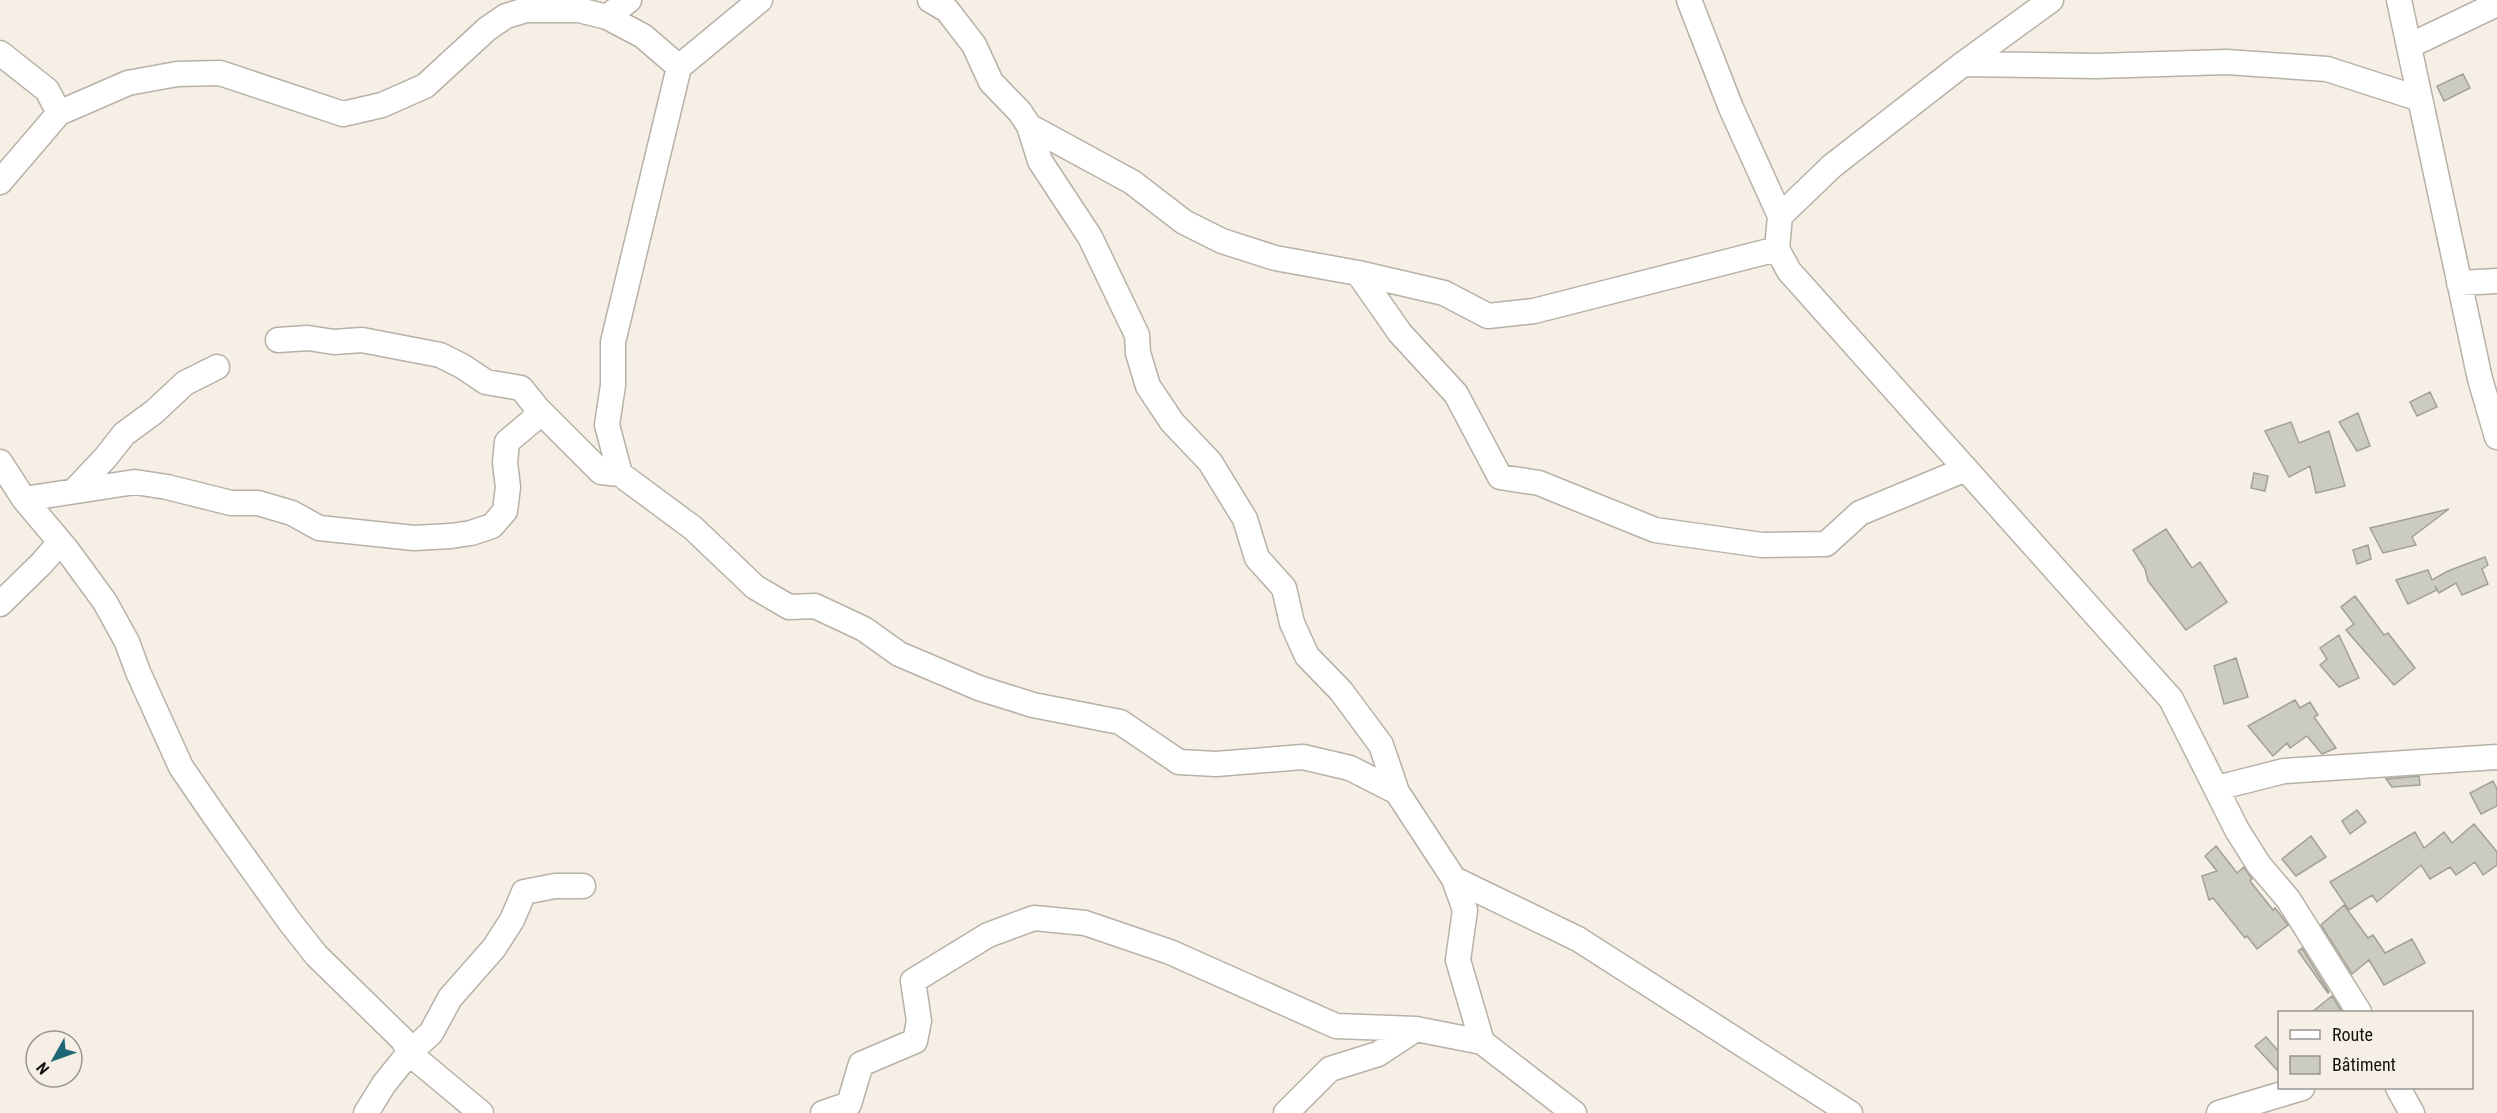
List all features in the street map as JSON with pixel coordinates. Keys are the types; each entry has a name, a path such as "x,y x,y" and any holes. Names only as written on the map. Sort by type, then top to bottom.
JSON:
{"street":[{"path":"607,17 629,0"},
{"path":"620,474 607,425 613,385 613,342 679,67 760,0"},
{"path":"930,0 947,10 974,45 991,82 1020,112 1029,126 1040,161 1090,237 1137,335 1138,353 1148,386 1172,422 1210,462 1245,519 1257,558 1284,588 1292,623 1307,656 1341,691 1381,745 1397,792 1454,879 1465,910 1458,960 1482,1042"},
{"path":"1689,0 1731,108 1780,216 1777,249 1789,271 2171,699 2237,830 2259,865 2288,899 2357,1011"},
{"path":"1780,216 1832,165 1963,64 2051,0"},
{"path":"2399,0 2480,379 2497,436"},
{"path":"2409,46 2497,4"},
{"path":"0,182 59,112 128,83 177,74 220,73 343,114 382,105 425,86 466,47 506,16 525,10 579,10 607,17 644,36 679,67"},
{"path":"0,53 46,90 59,112"},
{"path":"1963,64 2097,66 2227,62 2327,69 2420,99"},
{"path":"1029,126 1132,182 1185,222 1222,241 1275,258 1358,273 1444,294 1488,316 1534,311 1777,249"},
{"path":"1358,273 1400,333 1456,394 1500,477 1539,483 1655,530 1762,545 1826,544 1860,513 1965,469"},
{"path":"2459,283 2497,281"},
{"path":"278,340 308,338 334,342 362,340 440,355 486,382 520,388 601,472 620,474 693,528 755,587 789,607 815,606 864,628 899,654 979,688 1033,705 1120,722 1179,762 1216,764 1303,757 1350,768 1397,792"},
{"path":"75,490 106,458 124,434 154,412 185,382 217,367"},
{"path":"24,499 135,482 167,487 231,503 258,503 292,513 319,528 414,538 471,533 492,526 505,511 508,487 505,463 507,442 533,420 538,409"},
{"path":"0,462 24,499 105,602 127,642 181,767 264,887 309,947 403,1040 409,1053 481,1113"},
{"path":"0,604 60,542"},
{"path":"2217,788 2284,771 2497,757"},
{"path":"1454,879 1578,939 1850,1113"},
{"path":"366,1113 384,1084 409,1053 431,1033 450,998 494,948 512,920 524,892 555,886 583,886"},
{"path":"823,1113 849,1104 861,1064 915,1041 918,1021 913,981 988,935 1034,918 1085,923 1170,952 1336,1026 1416,1029 1482,1042 1574,1113"},
{"path":"1286,1113 1330,1069 1378,1054 1416,1029"},
{"path":"2219,1113 2299,1089"},
{"path":"2399,1089 2412,1113"}],"building":[{"path":"2463,74 2470,88 2444,101 2437,86"},
{"path":"2430,392 2437,407 2417,416 2410,402"},
{"path":"2358,413 2370,446 2357,451 2339,422"},
{"path":"2291,422 2299,443 2329,431 2345,486 2316,493 2310,466 2289,477 2265,431"},
{"path":"2254,473 2268,476 2265,491 2251,488"},
{"path":"2449,509 2412,537 2416,545 2383,553 2370,528"},
{"path":"2166,529 2192,568 2200,562 2227,602 2186,630 2148,581 2145,569 2133,550"},
{"path":"2368,545 2371,559 2357,564 2353,550"},
{"path":"2485,557 2488,565 2482,569 2488,584 2462,595 2456,583 2439,593 2435,586 2437,590 2408,604 2396,580 2428,570 2432,580 2448,571"},
{"path":"2355,596 2384,635 2388,633 2415,668 2394,685 2346,630 2354,624 2341,607"},
{"path":"2339,635 2359,678 2339,687 2320,665 2327,659 2320,648"},
{"path":"2236,658 2248,697 2224,704 2214,666"},
{"path":"2295,700 2300,708 2310,702 2318,715 2314,717 2336,748 2322,754 2307,736 2290,748 2287,743 2273,756 2248,726"},
{"path":"2419,776 2420,785 2392,787 2386,779"},
{"path":"2493,781 2497,789 2497,806 2481,814 2470,793"},
{"path":"2357,810 2366,822 2350,834 2342,821"},
{"path":"2474,824 2497,852 2497,865 2483,875 2475,862 2456,875 2450,867 2430,879 2421,865 2377,902 2372,895 2349,910 2330,882 2415,832 2424,848 2444,832 2452,843"},
{"path":"2311,836 2326,857 2296,876 2282,859"},
{"path":"2216,846 2237,873 2244,867 2252,879 2250,881 2288,925 2257,949 2247,936 2245,938 2213,898 2209,900 2202,876 2217,871 2205,856"},
{"path":"2344,905 2368,938 2373,935 2385,953 2412,939 2425,963 2384,985 2369,960 2352,974 2321,925"},
{"path":"2302,948 2329,992 2328,993 2298,951"},
{"path":"2332,996 2341,1011 2313,1011"},
{"path":"2266,1037 2278,1051 2278,1071 2255,1046"}]}
